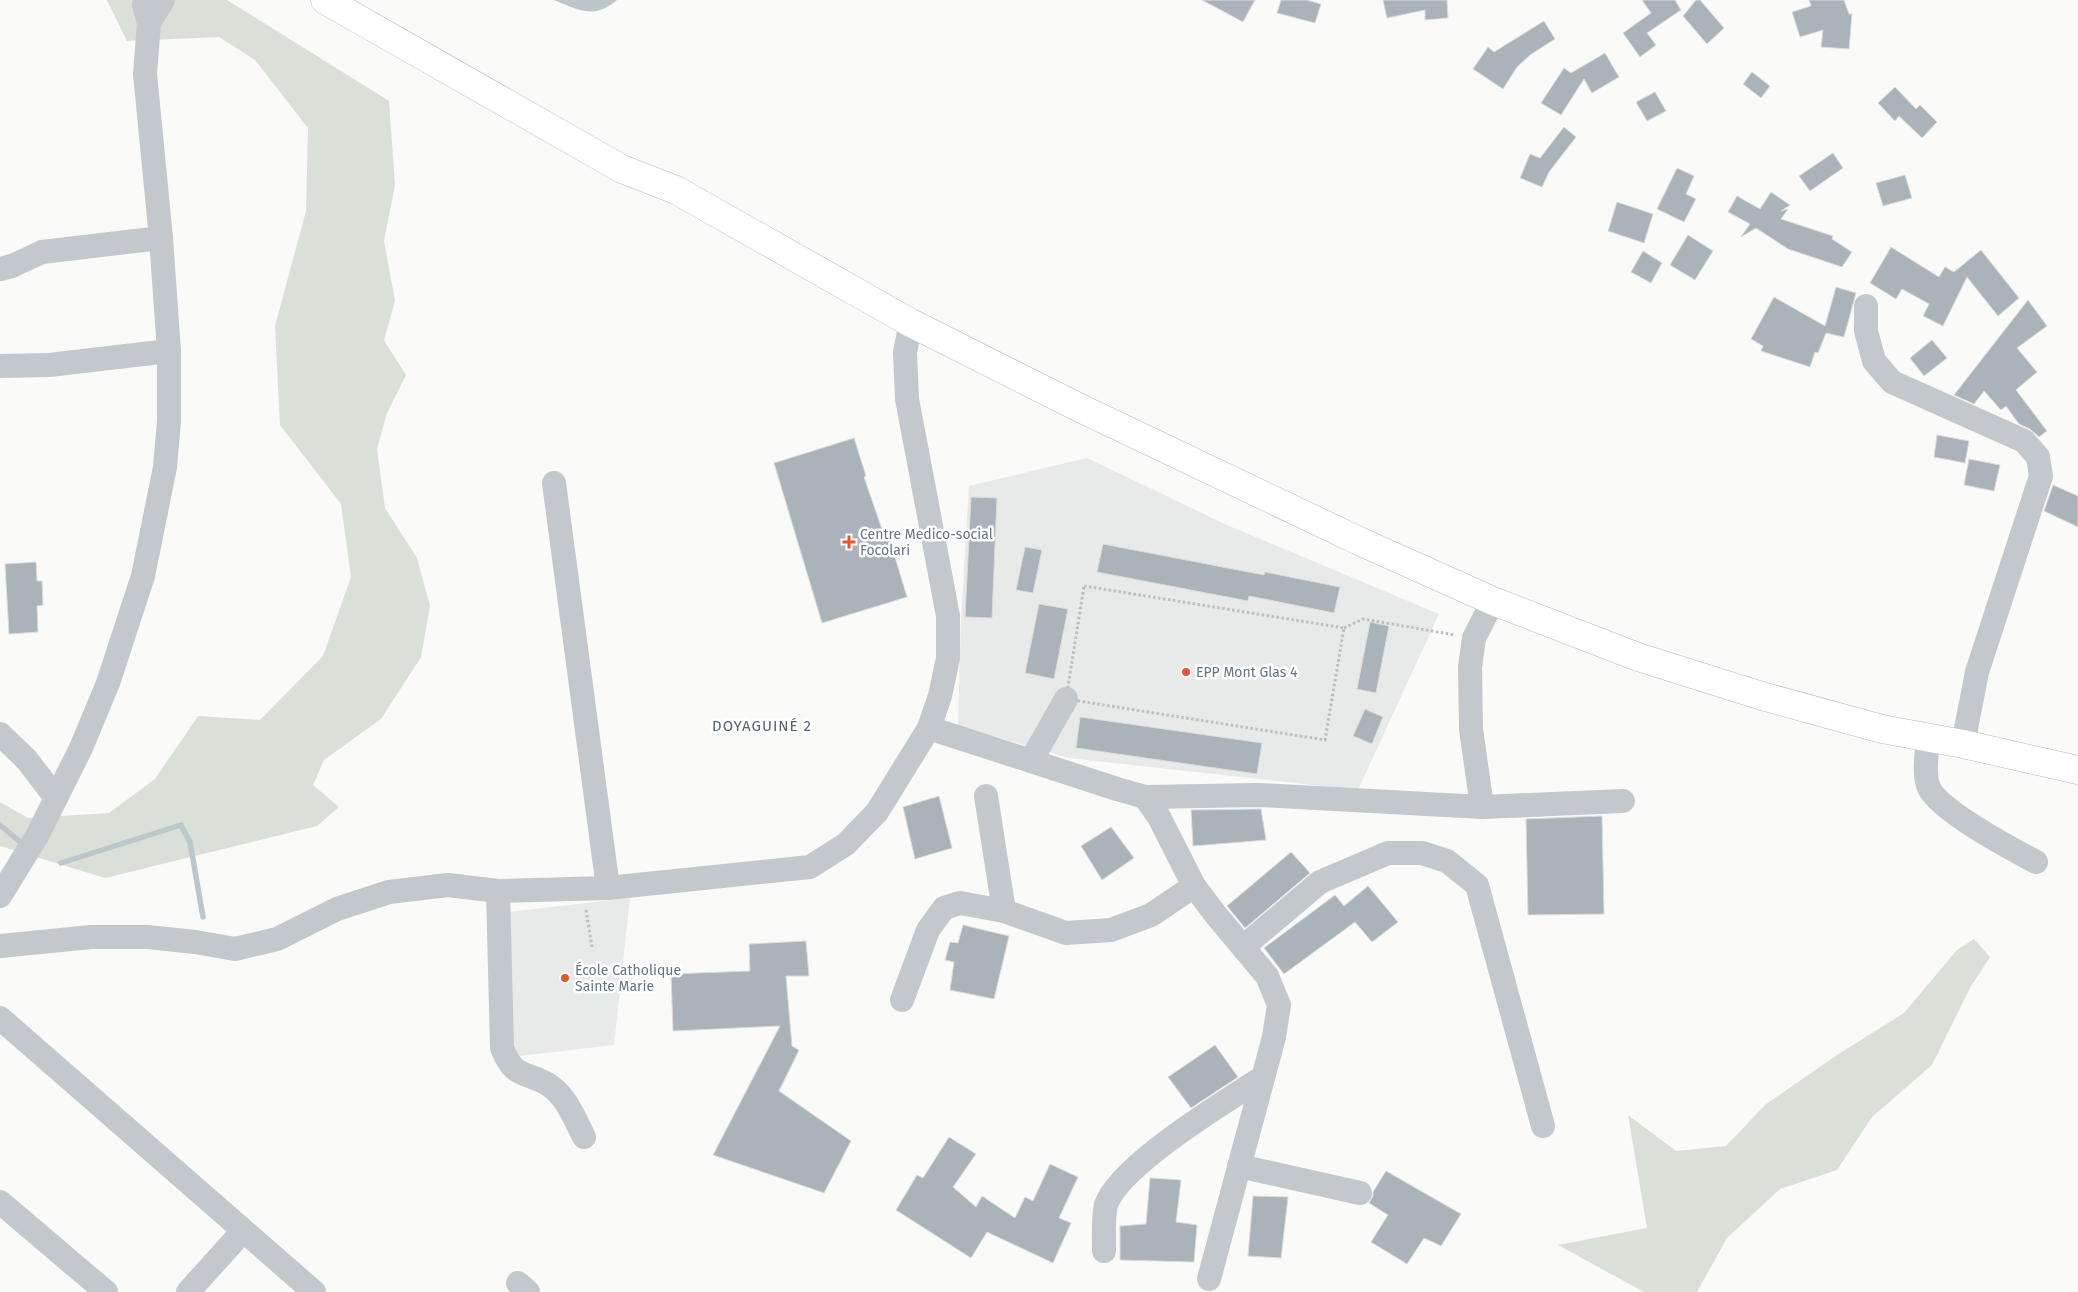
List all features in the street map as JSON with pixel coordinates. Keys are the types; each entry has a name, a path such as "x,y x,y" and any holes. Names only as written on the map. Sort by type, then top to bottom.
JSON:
{"main road":[{"path":"325,0 622,169 676,190 911,323 1080,408 1359,541 1493,601 1638,657 1733,687 1882,730 1963,744 2078,770"},
{"path":"359,0 632,153 676,190"}],"street":[{"path":"0,896 37,836 81,748 108,682 143,576 165,467 169,421 169,351 161,238 145,74 149,23 144,5 145,0"},
{"path":"149,23 164,0"},
{"path":"0,269 12,266 42,252 161,238"},
{"path":"1866,306 1866,331 1874,361 1892,382 2024,441 2038,457 2041,476 1977,672 1963,744"},
{"path":"0,946 91,937 148,937 235,949 277,939 337,909 389,892 448,885 498,891 608,888 810,867 846,844 877,812 930,728 940,696 948,658 948,616 907,399 905,352 911,323"},
{"path":"0,366 48,365 169,351"},
{"path":"554,483 608,888"},
{"path":"1482,807 1471,729 1470,667 1474,638 1493,601"},
{"path":"1031,760 1066,699"},
{"path":"930,728 1117,789 1145,796 1259,794 1482,807 1623,801"},
{"path":"0,734 27,760 56,798"},
{"path":"1928,738 1926,763 1929,788 1944,805 1983,832 2036,862"},
{"path":"986,796 1004,911"},
{"path":"1145,796 1159,817 1194,886 1267,976 1278,1005 1274,1037 1209,1279"},
{"path":"1244,947 1320,882 1388,852 1422,853 1447,861 1478,885 1543,1126"},
{"path":"902,1000 928,930 944,908 960,903 1004,911 1066,933 1111,930 1151,915 1194,886"},
{"path":"498,891 502,1048 509,1064 524,1076 549,1085 563,1099 584,1137"},
{"path":"0,1018 314,1292"},
{"path":"1104,1251 1106,1205 1120,1182 1149,1154 1263,1076"},
{"path":"1239,1166 1360,1193"},
{"path":"0,1202 106,1292"},
{"path":"188,1292 243,1231"}],"path":[{"path":"1344,628 1325,740 1066,699 1084,586 1344,628 1363,619 1474,638"},
{"path":"583,889 592,946"}],"shaded area":[{"path":"107,0 227,0 389,101 395,185 384,241 395,301 384,340 406,375 387,413 377,449 385,508 417,558 430,606 421,657 381,719 324,760 313,785 339,807 317,826 105,878 0,846 0,802 28,818 109,813 155,779 198,716 260,720 323,656 351,577 341,504 280,425 275,326 306,211 308,128 255,60 219,37 127,41"},
{"path":"554,0 617,0 601,10 586,11"},
{"name":"EPP Mont Glas 4","path":"1087,458 1227,525 1439,614 1358,790 1069,758 958,726 961,618 969,486"},
{"name":"École Catholique Sainte Marie","path":"630,898 614,1045 511,1057 507,912"},
{"path":"1974,939 1990,957 1970,988 1932,1065 1872,1117 1837,1170 1780,1189 1727,1238 1697,1292 1644,1292 1558,1245 1647,1228 1628,1115 1676,1151 1726,1146 1765,1105 1837,1055 1904,1013 1957,950"}],"building":[{"path":"1202,0 1255,0 1243,22"},
{"path":"1281,0 1307,0 1321,4 1315,23 1277,13"},
{"path":"1383,0 1447,0 1448,18 1425,20 1425,10 1387,18"},
{"path":"1642,0 1675,0 1681,10 1647,33 1656,45 1640,57 1623,33 1651,13"},
{"path":"1696,0 1700,0 1724,28 1707,44 1683,16"},
{"path":"1809,0 1844,0 1849,14 1852,14 1849,49 1821,47 1823,30 1800,37 1792,12 1811,6"},
{"path":"1544,21 1555,39 1530,55 1517,67 1503,89 1473,69 1488,47 1494,52"},
{"path":"1605,53 1619,77 1592,93 1584,79 1561,115 1541,103 1564,68 1571,73"},
{"path":"1752,72 1770,86 1761,98 1743,84"},
{"path":"1895,87 1916,109 1920,105 1937,122 1922,138 1899,116 1895,121 1878,103"},
{"path":"1655,92 1666,111 1647,121 1636,102"},
{"path":"1564,127 1576,137 1549,172 1542,187 1520,178 1530,154 1540,158"},
{"path":"1833,153 1843,168 1810,191 1799,176"},
{"path":"1677,168 1694,176 1686,194 1696,199 1684,222 1657,209"},
{"path":"1905,175 1912,198 1883,206 1876,183"},
{"path":"1771,192 1790,205 1781,211 1788,209 1781,219 1833,236 1832,239 1852,252 1842,267 1788,249 1756,228 1741,237 1750,224 1728,212 1737,196 1760,209"},
{"path":"1617,202 1653,214 1644,243 1608,231"},
{"path":"1688,235 1713,251 1695,280 1670,265"},
{"path":"1891,247 1939,277 1945,267 1954,272 1981,250 2019,298 1998,316 1967,277 1943,326 1923,316 1929,304 1902,289 1896,299 1870,283"},
{"path":"1643,251 1662,263 1651,283 1631,272"},
{"path":"1836,287 1856,293 1844,337 1826,333 1818,353 1815,352 1810,367 1761,351 1763,346 1751,339 1774,297 1825,326"},
{"path":"2028,300 2047,326 2017,348 2037,372 2016,390 2047,431 2039,437 2030,429 2019,424 2006,406 2001,410 1984,391 1974,404 1954,395"},
{"path":"1932,340 1947,358 1924,376 1910,358"},
{"path":"1937,435 1969,441 1965,463 1934,457"},
{"path":"854,438 866,476 864,477 885,538 889,537 907,597 822,623 774,463"},
{"path":"1969,459 2000,465 1994,491 1964,485"},
{"path":"2053,485 2078,496 2078,527 2044,511"},
{"path":"971,497 997,498 992,618 965,617"},
{"path":"1103,544 1264,575 1265,572 1340,587 1334,613 1249,596 1248,601 1097,572"},
{"path":"1025,547 1042,550 1033,593 1016,590"},
{"path":"36,562 37,581 42,581 43,605 37,606 38,632 9,634 5,564"},
{"path":"1039,604 1068,609 1054,679 1025,673"},
{"path":"1370,622 1389,626 1376,693 1357,689"},
{"path":"1365,709 1383,717 1372,744 1353,736"},
{"path":"1080,717 1262,743 1257,774 1076,748"},
{"path":"939,796 952,848 915,859 903,807"},
{"path":"1261,809 1266,840 1193,846 1191,810"},
{"path":"1602,816 1604,914 1528,915 1526,819"},
{"path":"1111,827 1134,858 1102,880 1081,846"},
{"path":"1291,852 1310,873 1245,928 1227,906"},
{"path":"1368,886 1398,922 1372,942 1355,922 1284,974 1264,948 1335,895 1344,906"},
{"path":"963,925 1009,936 994,999 950,990 954,962 945,960 950,942 958,943"},
{"path":"806,941 809,976 786,976 792,1046 799,1050 779,1091 851,1141 824,1193 713,1155 780,1026 673,1031 671,974 750,971 749,944"},
{"path":"1215,1045 1238,1077 1191,1108 1168,1077"},
{"path":"949,1137 976,1154 953,1187 976,1207 982,1196 1015,1218 1025,1197 1033,1201 1050,1164 1078,1177 1059,1218 1071,1223 1053,1263 987,1232 971,1258 896,1210 917,1175 923,1178"},
{"path":"1386,1171 1461,1214 1441,1246 1424,1238 1407,1264 1371,1242 1388,1215 1369,1203 1373,1192"},
{"path":"1150,1178 1181,1180 1176,1222 1197,1225 1194,1262 1120,1260 1120,1226 1146,1224"},
{"path":"1253,1196 1288,1197 1281,1258 1248,1256"}],"waterway":[{"path":"0,825 19,841"},
{"path":"61,863 181,825 190,842 203,917"}],"place":[{"name":"Centre Medico-social Focolari","path":"849,542"},
{"name":"EPP Mont Glas 4","path":"1186,672"},
{"name":"École Catholique Sainte Marie","path":"565,978"}],"district":[{"name":"DOYAGUINÉ 2","path":"762,726"}]}
